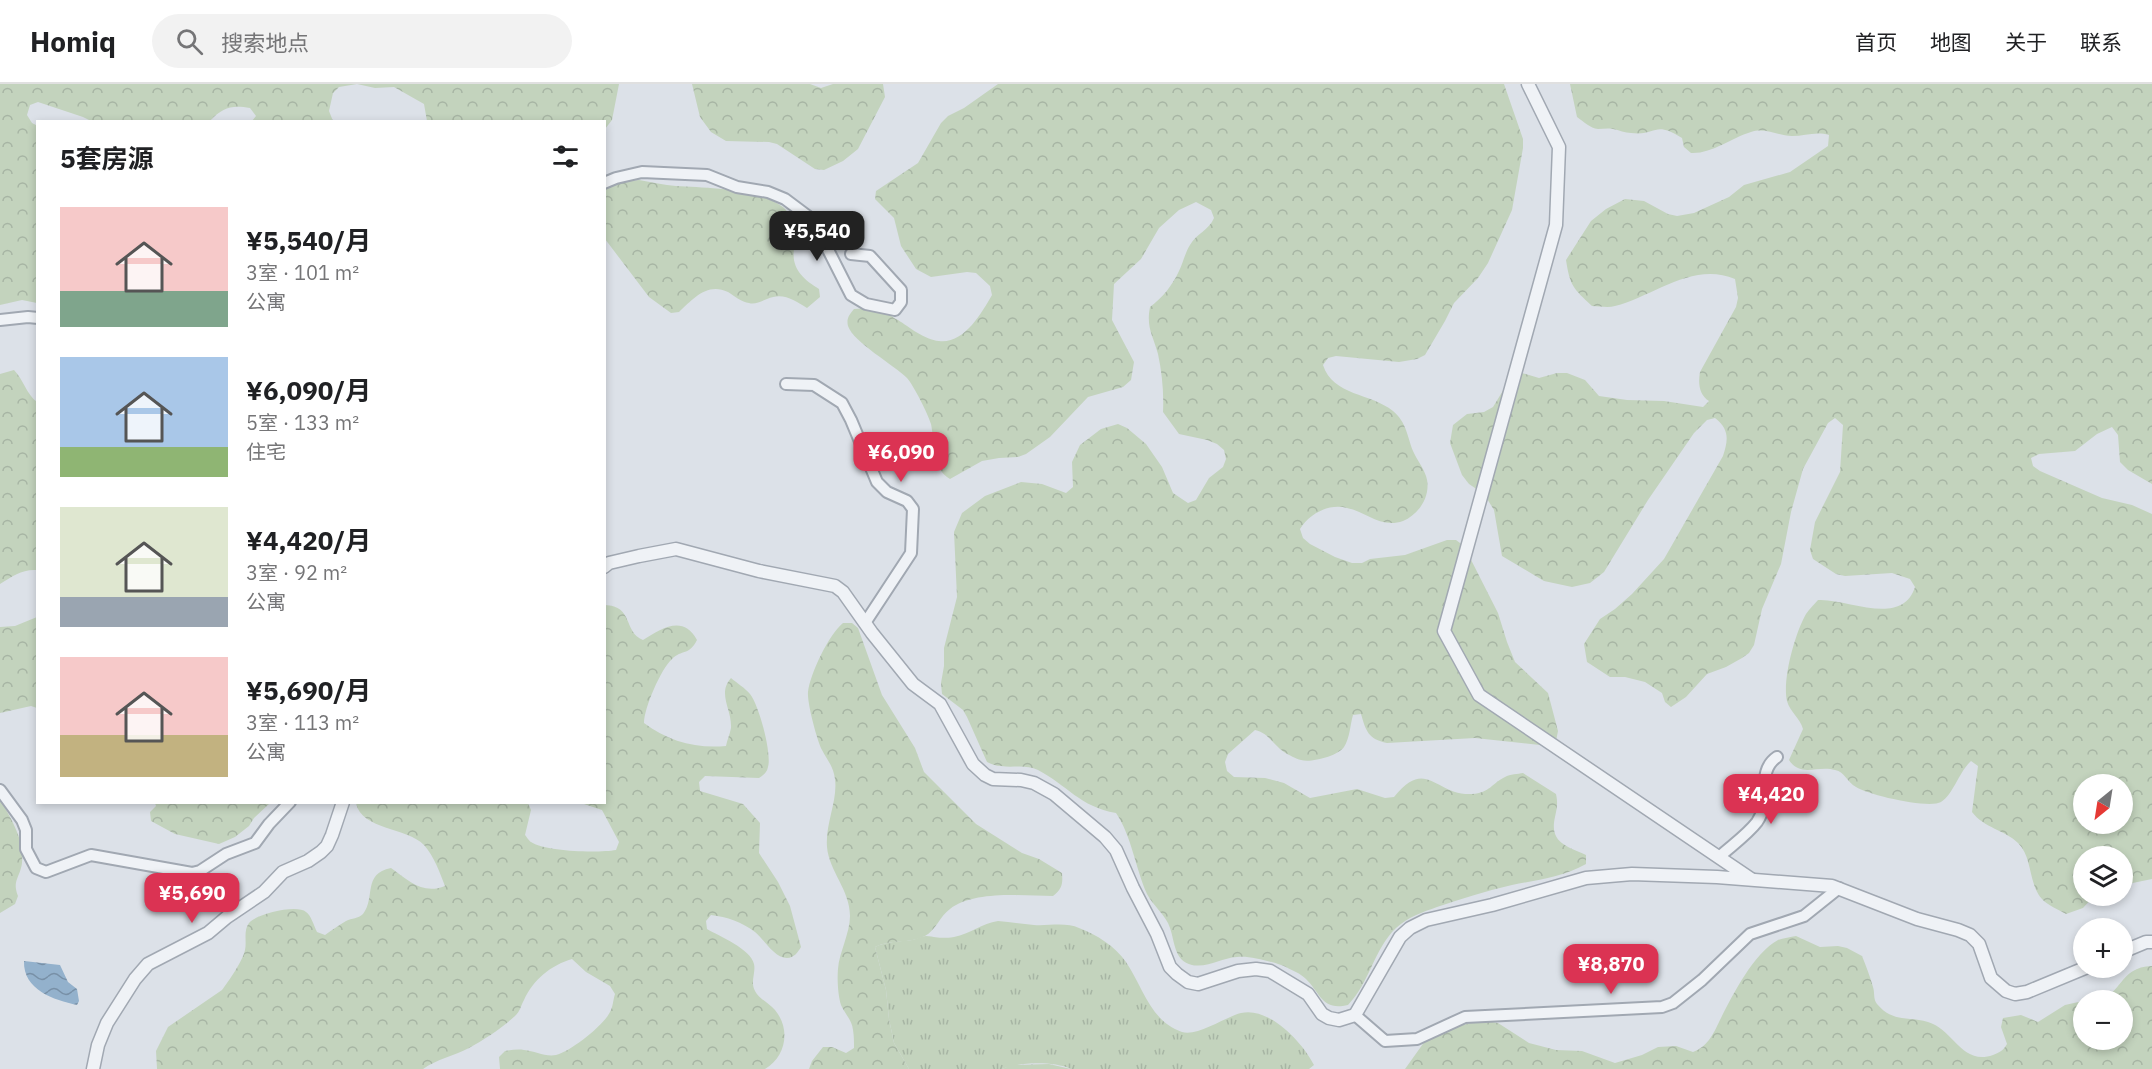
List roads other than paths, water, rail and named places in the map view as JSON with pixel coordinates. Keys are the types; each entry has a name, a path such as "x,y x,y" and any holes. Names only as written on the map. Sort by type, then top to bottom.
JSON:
{"street":[{"path":"1528,84 1559,147 1556,225 1444,631 1479,694 1751,879"},
{"path":"606,182 642,172 707,175 737,187 768,192 785,199 813,220 851,295 866,304 895,310 901,302 901,290 870,256 851,254"},
{"path":"0,320 36,318"},
{"path":"786,384 814,386 842,402 877,482 887,492 907,501 913,509 911,553 865,623"},
{"path":"606,565 676,549 759,571 835,586 843,591 913,684 940,704 973,764 993,779 1034,783 1054,794 1105,837 1116,850 1157,934 1170,967 1188,982 1198,984 1238,971 1256,969 1270,971 1308,994 1322,1014 1339,1020 1355,1015 1400,937 1410,928 1426,920 1492,905 1567,882 1632,874 1751,879 1839,888 1917,919 1940,924 1970,935 1978,944 1991,978 2006,991 2015,994 2027,992 2073,973"},
{"path":"1719,857 1757,822 1764,807 1765,771 1770,762 1777,757"},
{"path":"0,790 22,820 32,863 36,868 46,872 91,855 192,873 200,871 226,854 255,843 288,804"},
{"path":"93,1069 98,1045 107,1023 135,979 148,964 208,933 227,916 264,892 283,872 321,852 332,835 342,804"},
{"path":"1355,1015 1385,1041 1417,1039 1465,1017 1662,1007 1673,1003 1702,980 1750,934 1804,916 1839,888"},
{"path":"2133,947 2152,942"}],"water":[{"path":"24,961 60,965 68,982 77,989 79,1001 77,1005 50,997 34,986 25,971"}]}
